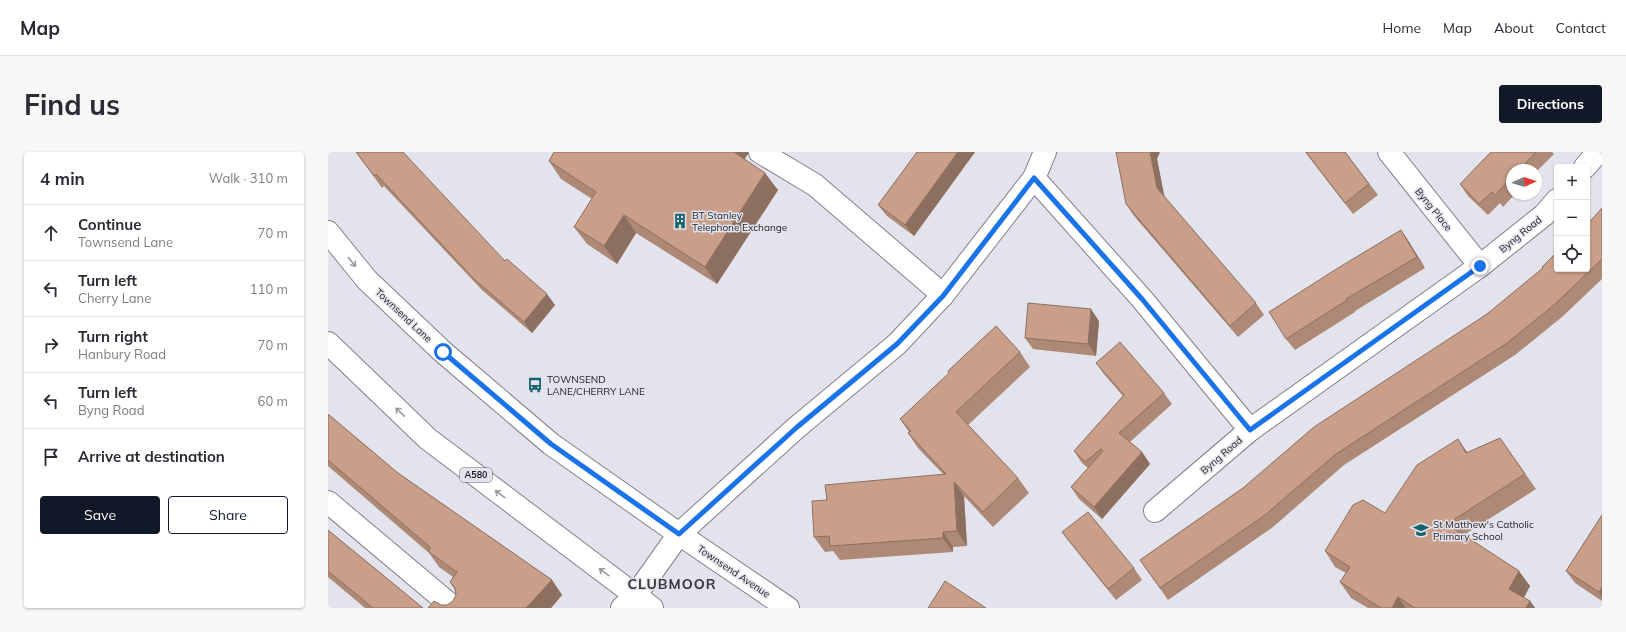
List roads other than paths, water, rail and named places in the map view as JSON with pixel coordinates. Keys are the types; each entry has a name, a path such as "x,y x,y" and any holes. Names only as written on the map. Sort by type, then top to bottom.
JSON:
{"street":[{"path":"760,152 815,185 943,296"},
{"path":"636,604 679,534 796,428 897,344 943,296 1034,178 1045,152"},
{"name":"Byng Place","path":"1389,152 1480,266"},
{"path":"1588,164 1598,152"},
{"path":"1034,178 1142,299 1250,430"},
{"name":"Byng Road","path":"1155,511 1250,430 1480,266 1544,215 1554,203"},
{"name":"Townsend Lane","path":"328,232 367,280 443,352 551,444 679,534"},
{"name":"A580","path":"328,343 428,439 636,604"},
{"path":"328,502 454,608"},
{"name":"Townsend Avenue","path":"679,534 788,608"}],"place":[{"name":"BT Stanley Telephone Exchange","path":"680,221"},
{"name":"TOWNSEND LANE/CHERRY LANE","path":"535,385"},
{"name":"St Matthew's Catholic Primary School","path":"1421,530"}],"district":[{"name":"CLUBMOOR","path":"672,584"}]}
